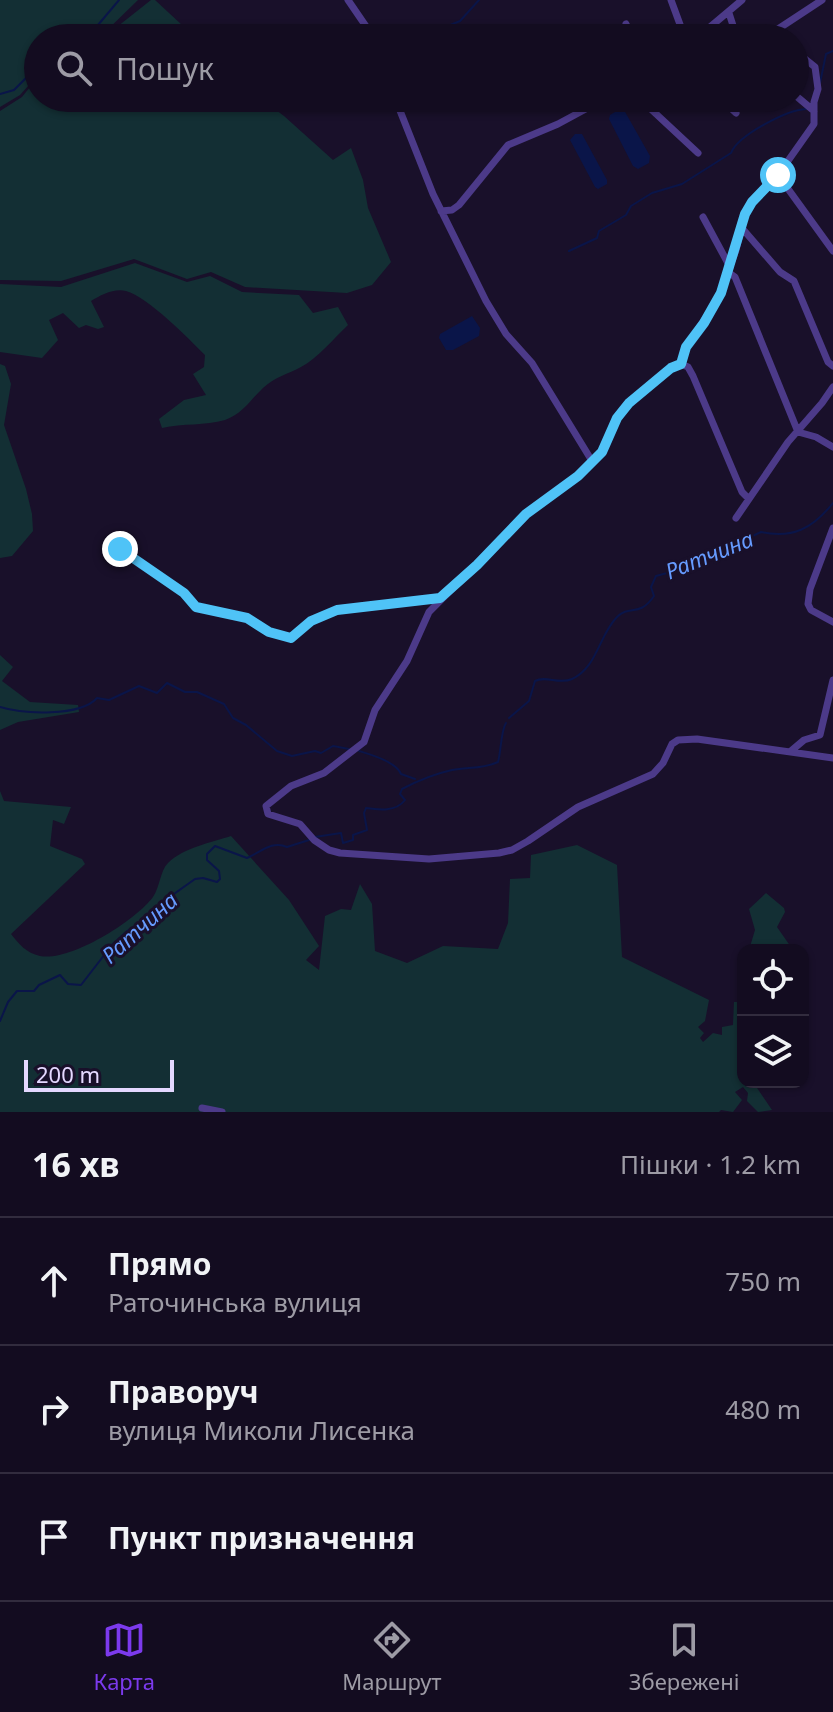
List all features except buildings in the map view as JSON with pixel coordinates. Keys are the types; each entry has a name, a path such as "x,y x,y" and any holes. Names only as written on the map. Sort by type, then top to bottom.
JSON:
{"street":[{"path":"348,0 364,24"},
{"path":"671,0 680,24"},
{"path":"711,24 729,7 742,0"},
{"path":"786,24 822,0"},
{"path":"681,364 686,347 717,301 752,202 778,175 814,124 809,107 818,89 815,67 809,62"},
{"path":"401,112 441,211 490,308 506,334 532,363 592,461"},
{"path":"441,211 452,210 459,205 508,145 580,112"},
{"path":"654,112 698,153"},
{"path":"778,175 833,251"},
{"path":"703,217 735,277 798,432"},
{"path":"741,227 780,272 794,281 828,362 833,366"},
{"path":"749,499 742,492 688,367 681,364 671,368 629,403 617,418 602,452 578,476 526,514 440,598 429,612 407,661 380,700 364,742 324,773 291,786 266,806 268,814 305,828 314,840 340,853 429,859 499,853 528,841 578,807 653,774 663,763 672,744 678,740 697,739 833,758"},
{"path":"736,518 833,387"},
{"path":"798,432 816,437 833,447"},
{"path":"833,528 808,598 811,610 833,622"},
{"path":"120,549 184,593 196,607 247,618 269,632 287,638 311,621 337,610 440,598"},
{"path":"791,751 804,740 820,735 833,680"},
{"path":"202,1108 222,1112"}],"green space":[{"path":"0,0 138,0 113,24 24,24 24,91 0,107"},
{"path":"155,0 181,24 121,24"},
{"path":"24,94 24,112 279,112 333,160 351,148 363,180 368,208 391,262 372,285 347,293 245,287 211,272 187,279 134,259 61,281 0,280 0,111"},
{"path":"135,263 187,282 210,276 242,292 299,295 313,313 338,307 348,325 314,358 268,384 231,417 210,423 162,428 159,419 184,400 206,395 193,374 204,367 205,355 168,319 135,295 117,290 91,301 104,327 98,329 86,325 79,328 63,313 49,320 58,340 42,358 0,352 0,284 61,287"},
{"path":"0,364 5,366 11,384 4,425 26,489 33,531 12,556 0,558"},
{"path":"0,655 13,667 2,681 30,702 78,705 79,712 18,722 0,730"},
{"path":"0,791 4,801 71,807 64,824 53,820 50,846 82,859 85,864 11,934 35,955 68,953 101,938 144,907 153,897 165,866 174,858 198,846 231,836 289,900 319,946 306,960 319,970 325,916 341,909 351,910 360,884 372,904 375,951 407,963 443,946 498,949 508,923 510,879 530,878 531,855 577,845 617,865 622,957 709,1000 705,1021 698,1027 704,1033 700,1038 703,1042 713,1033 722,1035 722,1027 733,1025 734,1002 737,1002 737,1088 741,1088 735,1092 742,1100 733,1112 0,1112"},
{"path":"766,893 784,908 777,927 789,944 751,944 755,930 749,909"},
{"path":"744,1088 757,1088 772,1110 758,1112 747,1101 748,1093"}],"shaded area":[{"path":"625,112 650,156 649,163 638,169 633,166 609,119 610,115"},
{"path":"575,134 582,134 607,180 607,184 598,189 570,140"},
{"path":"472,316 480,328 479,336 453,350 446,350 440,334"}],"waterway":[{"path":"99,24 119,0"},
{"path":"453,24 460,21 479,0"},
{"path":"820,83 826,54 833,51"},
{"path":"0,94 14,90 24,80"},
{"path":"569,251 597,238 599,231 626,215 631,206 652,193 682,184 731,153 743,139 764,125 792,112"},
{"name":"Ратчина","path":"509,718 529,701 535,681 567,681 580,674 617,617 649,603 654,596 651,587 656,576 682,569 761,532 783,534 802,530 833,503"},
{"path":"0,707 36,712 65,711 89,704 97,698 109,700 139,686 157,693 167,683 224,704 233,718 277,751 292,756 315,751 321,753 333,746 349,749"},
{"name":"Ратчина","path":"315,837 341,833 343,843 353,840 353,835 367,830 366,808 382,810 401,804 405,800 400,794 402,789 439,773 498,762 506,723"},
{"path":"359,751 383,760 401,774 415,779"},
{"name":"Ратчина","path":"0,1021 8,1002 17,991 34,991 39,985 60,975 68,984 81,985 112,945 127,931 152,916 164,901 195,879 217,882 220,879 219,871 207,860 207,854 215,846 247,858 271,846 287,847 309,840"}],"route":[{"path":"120,549 184,593 196,607 247,618 269,632 287,638 311,621 337,610 440,598 526,514 578,476 602,452 623,409 671,368 681,364 686,347 721,293 745,214 752,202 778,175"}]}
